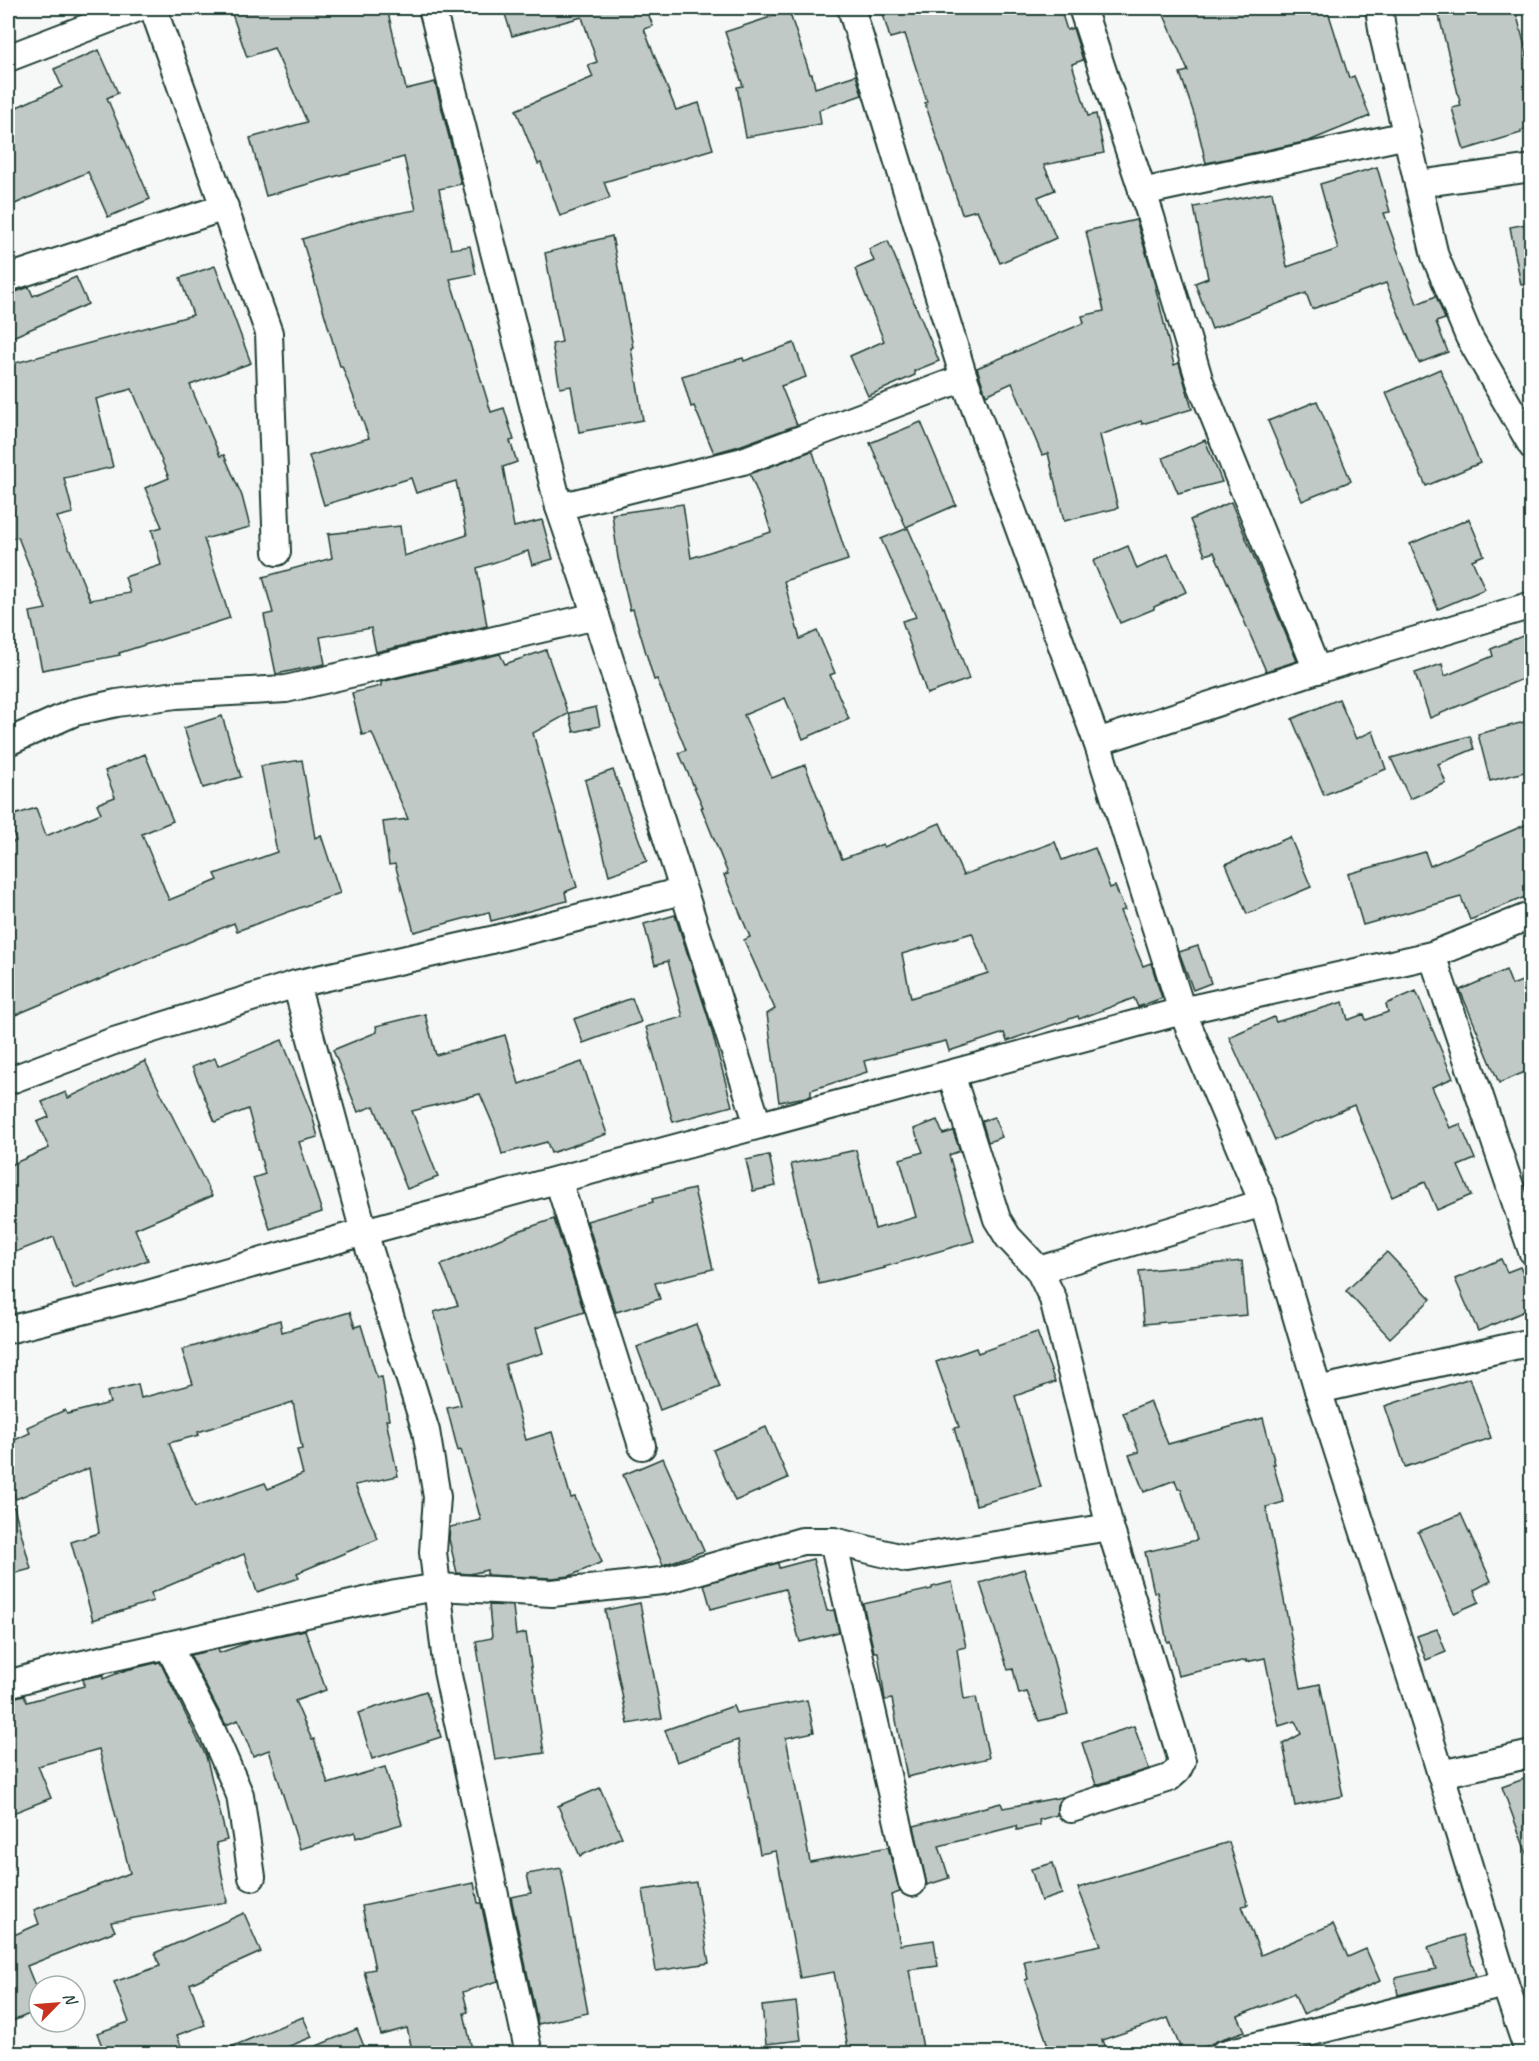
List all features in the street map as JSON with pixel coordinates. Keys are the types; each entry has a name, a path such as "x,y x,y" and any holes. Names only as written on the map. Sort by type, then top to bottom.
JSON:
{"street":[{"path":"8,58 138,8"},
{"path":"153,8 269,333 277,552"},
{"path":"432,8 559,507 596,616 758,1125"},
{"path":"850,8 964,378 1097,742 1182,1011 1263,1203 1318,1390 1441,1774 1505,1984 1523,2010 1529,2054"},
{"path":"1082,8 1143,192 1200,382 1317,670"},
{"path":"1379,8 1383,35 1435,256 1469,337 1532,446"},
{"path":"1143,192 1407,135"},
{"path":"1418,184 1532,168"},
{"path":"8,278 225,207"},
{"path":"559,507 742,461 964,378"},
{"path":"1097,742 1317,670 1532,605"},
{"path":"8,741 75,712 117,703 176,695 286,689 596,616"},
{"path":"8,1081 111,1042 296,984 491,940 682,891"},
{"path":"8,1330 141,1296 364,1232 1182,1011 1432,955 1532,915"},
{"path":"1432,955 1532,1251"},
{"path":"296,984 364,1232 426,1431 437,1497 433,1552 447,1671 529,2054"},
{"path":"951,1074 997,1219 1008,1237 1039,1270 1053,1299 1110,1527 1182,1761 1177,1771 1169,1779 1071,1809"},
{"path":"558,1180 642,1446"},
{"path":"1039,1270 1263,1203"},
{"path":"1318,1390 1532,1342"},
{"path":"8,1684 61,1669 396,1594 438,1587 552,1593 662,1581 802,1541 833,1540 907,1559 1110,1527"},
{"path":"833,1540 912,1883"},
{"path":"168,1645 213,1733 240,1796 252,1877"},
{"path":"1441,1774 1532,1754"},
{"path":"1223,2054 1505,1984"}],"building":[{"path":"230,8 387,8 406,89 435,82 461,184 439,189 451,249 470,246 476,274 450,279 491,412 504,408 514,440 510,441 517,462 503,467 514,527 542,520 553,559 532,565 528,551 477,568 487,626 376,652 371,628 320,637 325,664 276,674 264,615 273,613 263,577 332,558 328,534 400,526 404,556 467,535 456,481 416,493 411,478 324,505 309,456 369,438 342,366 340,366 302,239 366,219 416,210 404,157 266,196 250,138 307,122 274,48 247,57"},
{"path":"503,8 646,8 653,26 644,29 676,110 699,103 713,149 604,182 610,198 560,216 541,163 538,164 516,110 593,77 588,65 597,62 582,17 512,36"},
{"path":"881,8 1060,8 1067,30 1073,28 1083,60 1072,64 1088,116 1096,114 1104,153 1044,165 1055,190 1038,197 1056,238 1000,263 977,210 962,214 905,34 890,38"},
{"path":"1161,8 1327,8 1349,78 1354,76 1370,116 1309,141 1206,163 1195,117 1180,73 1188,71"},
{"path":"1437,8 1515,8 1532,74 1532,126 1521,133 1464,150 1452,108 1461,106"},
{"path":"789,11 815,88 856,75 862,95 819,110 821,124 746,137 737,87 743,86 725,32"},
{"path":"99,50 118,93 107,98 150,199 108,217 88,172 8,207 8,111 62,87 54,69"},
{"path":"1377,167 1390,212 1384,213 1417,304 1436,296 1445,319 1436,322 1448,352 1419,363 1386,283 1312,309 1306,293 1212,329 1195,283 1208,278 1194,207 1272,192 1287,267 1338,249 1320,184"},
{"path":"1136,220 1151,269 1174,365 1179,363 1192,409 1142,424 1141,421 1100,435 1118,508 1064,521 1048,453 1042,455 1012,383 986,395 977,368 1084,323 1082,316 1104,311 1086,231"},
{"path":"1532,223 1532,284 1521,285 1510,227"},
{"path":"612,236 633,347 631,348 643,420 579,432 571,386 560,388 552,344 562,342 545,253"},
{"path":"888,241 939,361 914,371 915,375 868,396 850,356 884,341 855,269 874,261 869,249"},
{"path":"215,266 251,363 190,385 220,456 224,455 242,496 250,527 204,539 230,618 119,653 120,655 42,670 30,612 46,609 18,537 8,539 8,365 193,315 180,278","holes":["132,389 169,478 145,488 162,527 152,530 161,565 125,577 130,593 90,600 57,517 73,513 64,478 113,467 96,399"]},
{"path":"76,277 88,304 8,339 8,295 29,287 33,296"},
{"path":"794,343 806,377 781,386 797,425 714,453 694,406 691,407 682,376 743,358 744,361"},
{"path":"1440,369 1480,463 1426,486 1386,393"},
{"path":"1317,401 1351,481 1302,501 1268,421"},
{"path":"921,422 956,505 906,527 870,443"},
{"path":"1205,440 1222,482 1178,493 1163,458"},
{"path":"813,452 848,560 784,581 800,639 817,631 835,673 830,675 849,719 803,739 785,698 744,715 772,778 805,765 842,859 883,844 884,847 940,823 963,875 1055,842 1062,860 1095,848 1110,888 1115,886 1125,910 1120,911 1143,966 1151,963 1162,998 1138,1007 1134,998 1079,1019 1078,1016 1007,1041 1004,1033 949,1051 946,1041 864,1061 867,1072 811,1090 811,1096 779,1102 767,1014 775,1009 744,940 750,937 724,875 728,874 701,807 703,807 679,753 686,750 657,679 654,680 633,609 630,610 618,558 612,514 683,504 691,558 771,532 750,474","holes":["972,933 988,973 911,998 902,954"]},
{"path":"1231,502 1297,661 1266,671 1214,552 1205,555 1190,520"},
{"path":"1469,519 1484,555 1472,560 1485,589 1438,609 1410,544"},
{"path":"908,528 944,607 969,679 927,694 902,621 916,617 881,539"},
{"path":"1128,546 1137,569 1168,554 1186,592 1120,623 1093,561"},
{"path":"1532,632 1532,675 1430,718 1415,673 1442,664 1445,676 1493,656 1491,649"},
{"path":"546,650 568,714 533,733 577,887 565,892 567,901 491,921 489,912 414,932 395,864 389,865 383,822 408,819 372,733 362,735 352,693 381,686 381,682 500,654 505,664"},
{"path":"1339,699 1356,739 1373,731 1386,769 1324,795 1292,719"},
{"path":"596,707 600,726 574,732 569,713"},
{"path":"222,716 241,777 203,788 184,728"},
{"path":"1532,720 1532,770 1490,781 1478,734"},
{"path":"1470,736 1474,749 1438,764 1446,783 1410,799 1391,758"},
{"path":"145,754 173,821 142,834 169,900 218,880 215,874 277,852 261,766 302,760 315,838 321,835 340,893 237,931 234,923 8,1018 8,843 16,841 8,817 36,808 46,836 101,813 97,804 115,797 105,771"},
{"path":"613,770 647,861 609,875 585,780"},
{"path":"1532,822 1532,894 1470,920 1461,897 1363,925 1348,874 1425,852 1430,866"},
{"path":"1290,837 1311,887 1247,914 1226,864"},
{"path":"675,915 708,1017 732,1106 673,1122 646,1027 683,1017 668,961 655,965 644,924"},
{"path":"1198,946 1211,983 1193,990 1179,952"},
{"path":"1506,970 1512,985 1532,977 1532,1069 1499,1083 1460,990"},
{"path":"1416,991 1453,1078 1432,1087 1450,1128 1460,1124 1475,1159 1458,1166 1471,1195 1437,1210 1425,1182 1392,1197 1354,1105 1275,1140 1229,1037 1274,1017 1276,1022 1343,1002 1348,1020 1364,1014 1366,1020 1388,1012 1386,1004"},
{"path":"632,998 641,1022 583,1043 574,1019"},
{"path":"425,1014 436,1055 505,1035 519,1084 582,1062 607,1134 551,1153 547,1142 502,1154 495,1129 480,1094 412,1111 438,1177 407,1189 374,1106 358,1112 333,1050 377,1032 376,1026"},
{"path":"282,1040 312,1115 318,1137 299,1142 322,1212 270,1229 253,1178 265,1174 248,1109 215,1122 192,1067 215,1058 218,1066"},
{"path":"145,1061 212,1196 135,1229 148,1260 74,1289 54,1237 8,1255 8,1166 49,1148 37,1122 49,1117 42,1102 66,1092 68,1098"},
{"path":"994,1117 1002,1137 988,1142 982,1121"},
{"path":"937,1120 943,1134 953,1131 960,1151 949,1155 974,1241 885,1268 819,1284 791,1164 856,1150 875,1229 916,1217 900,1159 923,1152 914,1129"},
{"path":"769,1155 776,1186 753,1191 746,1160"},
{"path":"694,1189 713,1269 655,1283 660,1299 616,1312 587,1221 653,1202 652,1199"},
{"path":"554,1219 584,1312 536,1328 543,1353 505,1364 526,1440 552,1432 571,1498 575,1497 602,1562 570,1576 552,1578 487,1575 487,1570 470,1574 457,1573 449,1539 450,1527 481,1520 461,1450 458,1451 447,1408 461,1405 434,1312 458,1305 441,1265 515,1232"},
{"path":"1387,1252 1431,1299 1390,1338 1346,1291"},
{"path":"1501,1259 1507,1272 1520,1267 1532,1294 1532,1308 1478,1331 1455,1279"},
{"path":"1242,1261 1247,1315 1144,1324 1139,1271"},
{"path":"350,1312 355,1327 361,1325 377,1378 382,1377 389,1420 386,1420 398,1476 355,1485 378,1539 297,1573 299,1578 257,1592 244,1554 151,1593 153,1601 93,1620 71,1542 99,1533 89,1468 16,1499 8,1480 8,1443 30,1433 27,1427 65,1410 67,1414 110,1403 107,1392 138,1384 141,1398 193,1384 182,1350 280,1320 282,1332","holes":["293,1402 302,1449 297,1450 303,1474 268,1489 265,1483 195,1507 169,1443 199,1435 198,1432"]},
{"path":"696,1324 720,1387 660,1410 637,1347"},
{"path":"1037,1332 1055,1382 1015,1396 1041,1487 976,1505 954,1428 959,1427 936,1362 976,1348 978,1353"},
{"path":"1470,1378 1491,1438 1405,1467 1385,1406"},
{"path":"1150,1401 1168,1444 1263,1418 1284,1502 1266,1507 1301,1688 1320,1684 1343,1796 1295,1806 1283,1744 1301,1734 1295,1721 1279,1726 1265,1658 1246,1662 1246,1660 1178,1676 1170,1641 1167,1642 1157,1592 1154,1592 1145,1552 1197,1540 1181,1489 1178,1489 1175,1480 1144,1492 1129,1455 1139,1452 1123,1413"},
{"path":"766,1427 788,1478 735,1501 713,1450"},
{"path":"663,1458 704,1551 663,1565 623,1475"},
{"path":"14,1507 31,1569 8,1575 8,1508"},
{"path":"1461,1514 1491,1581 1474,1590 1479,1602 1454,1613 1418,1532"},
{"path":"813,1559 827,1611 834,1610 839,1632 800,1642 785,1589 711,1609 704,1584 778,1563 779,1568"},
{"path":"1024,1569 1052,1655 1068,1714 1039,1721 1027,1692 1019,1694 1013,1669 1008,1670 980,1583"},
{"path":"952,1582 966,1647 957,1649 964,1699 976,1697 989,1758 907,1777 892,1699 885,1700 878,1652 874,1652 863,1604 932,1589 932,1587"},
{"path":"640,1603 662,1718 628,1724 605,1610"},
{"path":"489,1605 513,1606 516,1635 526,1633 544,1753 495,1760 476,1641 492,1638"},
{"path":"1437,1629 1446,1652 1426,1660 1417,1636"},
{"path":"305,1630 326,1690 295,1701 312,1740 314,1739 328,1784 385,1767 402,1824 356,1838 355,1832 300,1849 269,1750 253,1756 238,1720 226,1725 190,1655 218,1649 219,1653 253,1641"},
{"path":"160,1662 206,1756 227,1840 216,1843 227,1902 111,1922 115,1931 27,1966 30,1974 27,1974 27,2015 8,2023 8,1921 14,1935 39,1924 34,1910 130,1873 99,1749 38,1766 51,1798 8,1815 8,1699 24,1695 27,1702 84,1686 83,1679 103,1675 103,1679 126,1670"},
{"path":"426,1691 441,1737 372,1759 358,1713"},
{"path":"807,1700 814,1732 786,1738 810,1862 888,1847 900,1892 891,1895 900,1945 934,1940 938,1966 909,1970 924,2054 849,2054 834,1972 800,1978 776,1851 760,1854 738,1740 677,1762 665,1730 733,1706 736,1713"},
{"path":"1134,1726 1149,1769 1096,1785 1082,1743"},
{"path":"1532,1776 1532,1859 1529,1860 1502,1787"},
{"path":"600,1788 622,1837 580,1856 558,1806"},
{"path":"1062,1797 1057,1805 1057,1815 1039,1820 1040,1825 1017,1830 1016,1826 939,1846 949,1878 927,1885 914,1826 1001,1803 1003,1808"},
{"path":"1229,1842 1248,1905 1242,1906 1261,1955 1333,1924 1348,1957 1366,1949 1380,1981 1303,2014 1294,1994 1238,2016 1245,2031 1190,2054 1183,2054 1168,2018 1102,2040 1107,2054 1051,2054 1025,1980 1028,1979 1024,1961 1101,1945 1078,1888"},
{"path":"1053,1863 1062,1894 1041,1901 1031,1869"},
{"path":"561,1868 588,2013 538,2024 511,1897 531,1893 527,1874"},
{"path":"696,1882 709,1963 656,1971 643,1890"},
{"path":"474,1883 478,1903 481,1903 498,1981 463,1992 468,2012 464,2013 473,2054 413,2054 407,2028 381,2035 364,1971 375,1969 362,1906"},
{"path":"244,1913 261,1952 190,1984 205,2025 177,2035 184,2054 105,2054 97,2033 129,2022 114,1982 160,1966 155,1953"},
{"path":"1463,1935 1476,1976 1398,1995 1395,1978 1436,1969 1428,1947"},
{"path":"796,2002 801,2040 766,2044 762,2006"},
{"path":"303,2017 312,2037 270,2054 214,2054"},
{"path":"357,2029 367,2054 300,2054 300,2053"}]}
